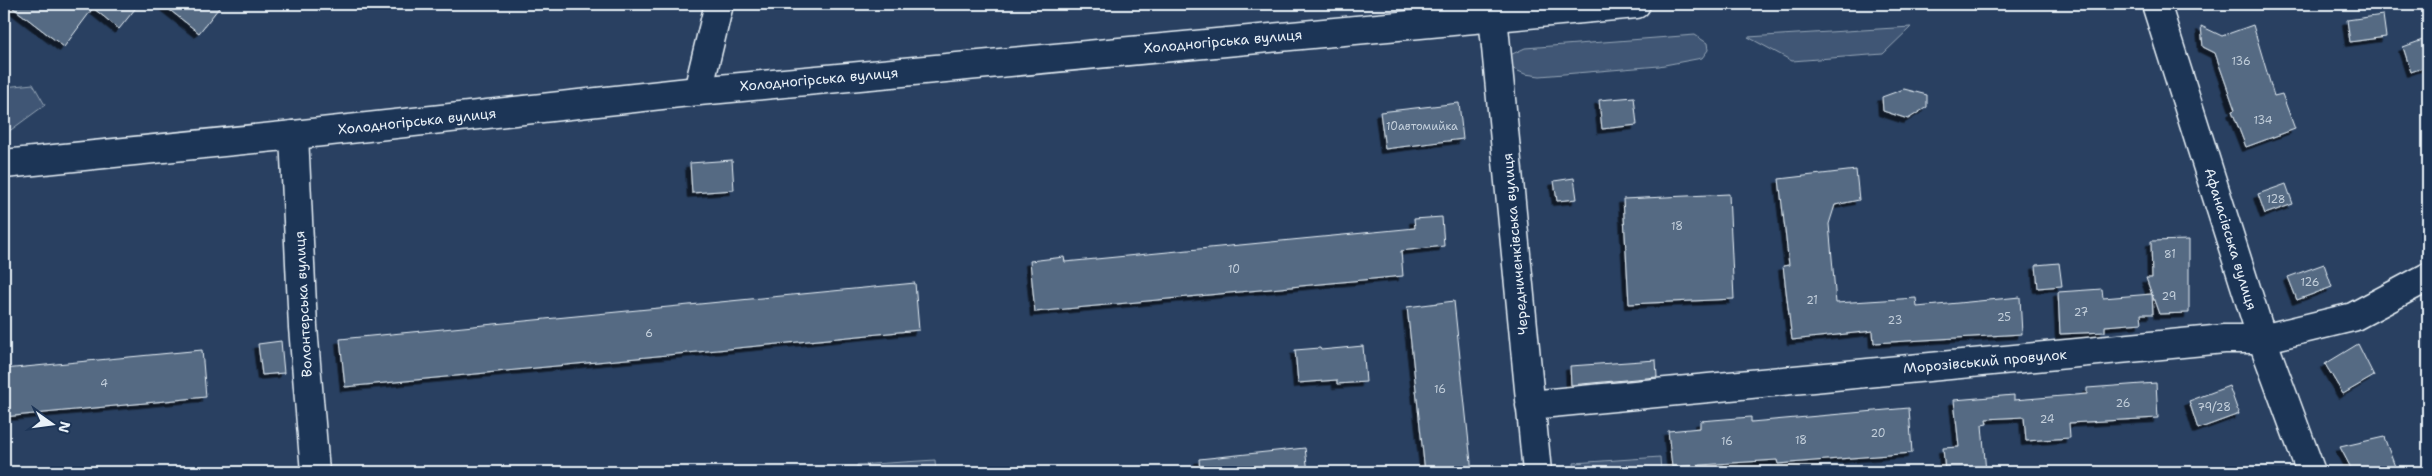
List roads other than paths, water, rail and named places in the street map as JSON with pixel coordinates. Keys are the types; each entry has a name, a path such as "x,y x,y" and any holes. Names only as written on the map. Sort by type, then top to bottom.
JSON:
{"main road":[{"path":"698,91 719,4"},
{"name":"Холодногірська вулиця","path":"4,164 698,91 1636,4"},
{"name":"Афанасівська вулиця","path":"2156,4 2262,339 2311,472"},
{"name":"Чередниченківська вулиця","path":"1493,16 1537,472"},
{"name":"Волонтерська вулиця","path":"294,135 303,327 315,472"},
{"name":"Морозівський провулок","path":"1530,404 2224,339 2262,339 2353,317 2428,278"}]}
